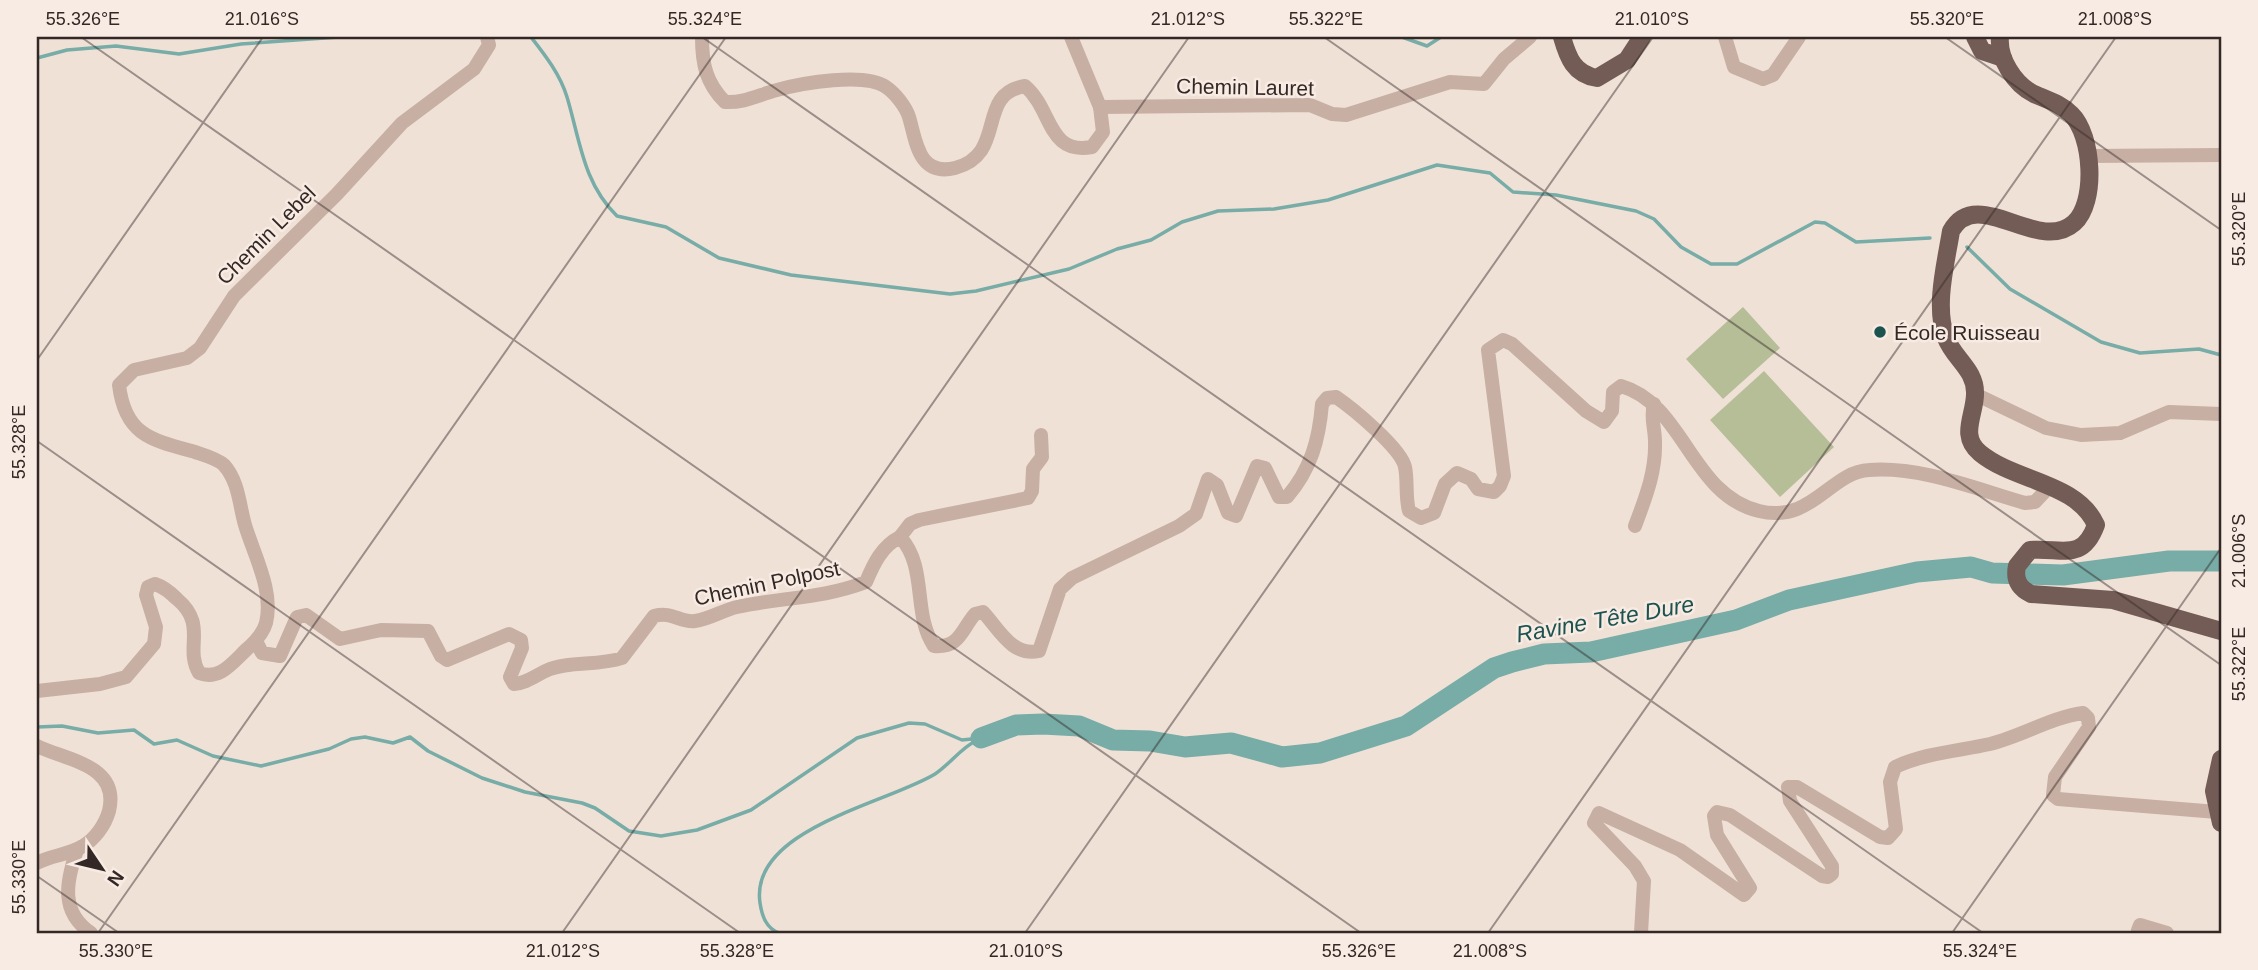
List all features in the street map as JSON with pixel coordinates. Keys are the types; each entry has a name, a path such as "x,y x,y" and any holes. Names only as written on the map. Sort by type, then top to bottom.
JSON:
{"main road":[{"path":"1562,37 1572,64 1583,75 1597,78 1626,60 1642,37"},
{"path":"1975,37 1982,51 2003,58"},
{"path":"2000,37 2003,58 2017,81 2031,93 2061,104 2074,116 2088,156 2090,192 2083,213 2072,226 2052,231 2034,230 1982,214 1968,215 1957,221 1951,231 1943,290 1943,325 1953,352 1972,374 1975,394 1968,425 1969,440 1978,452 2089,509 2096,525 2091,540 2078,550 2030,550 2022,556 2017,566 2017,580 2021,588 2031,594 2113,600 2221,631"},
{"path":"2219,818 2214,791 2221,759"}],"street":[{"name":"Chemin Lebel","path":"257,641 265,625 267,613 262,575 244,524 236,483 223,463 165,444 139,430 125,416 119,385 134,370 187,358 200,348 234,296 337,194 402,123 474,69 489,45 487,37"},
{"path":"702,37 702,64 715,92 725,102 739,103 776,90 869,79 887,87 908,114 916,152 930,165 953,169 976,158 989,139 994,110 1012,88 1025,86 1034,94 1061,144 1076,150 1092,147 1103,132 1100,107 1071,37"},
{"name":"Chemin Lauret","path":"1100,107 1310,105 1332,114 1346,115 1450,82 1484,84 1504,59 1530,37"},
{"path":"1725,37 1734,67 1763,79 1773,75 1798,37"},
{"path":"2088,156 2221,155"},
{"path":"1041,435 1042,457 1033,469 1032,491 1028,498 919,520 910,524 900,537 914,561 924,631 934,646 944,647 954,643 962,636 975,614 983,612 1011,645 1020,651 1039,650 1060,589 1072,578 1187,520 1202,503 1203,486 1208,479 1217,485 1228,513 1236,516 1257,466 1265,468 1279,496 1287,497 1303,479 1311,463 1322,404 1327,398 1336,397 1365,418 1400,456 1405,465 1409,510 1421,518 1434,513 1445,484 1457,473 1464,473 1478,489 1494,492 1500,486 1504,475 1488,350 1495,342 1503,340 1512,344 1586,411 1604,422 1612,411 1613,392 1621,386 1638,391 1654,404 1702,472 1737,503 1760,511 1778,513 1798,509 1852,474 1869,470 1923,474 2025,503 2035,502 2049,487"},
{"path":"1975,394 2046,428 2081,435 2120,433 2169,412 2221,414"},
{"path":"1635,526 1650,485 1656,441 1651,415 1654,404"},
{"name":"Chemin Polpost","path":"257,641 262,653 280,656 297,617 306,615 340,639 381,630 428,631 441,656 447,660 509,634 521,640 522,648 510,677 514,684 523,683 561,666 572,667 622,658 654,616 663,614 680,616 687,621 699,621 735,607 822,597 866,582 888,543 900,537"},
{"path":"37,691 100,684 126,677 154,644 156,627 146,595 148,587 155,584 163,586 185,605 195,621 194,664 199,673 209,677 220,673 257,641"},
{"path":"1641,933 1644,881 1629,858 1594,822 1599,813 1679,850 1744,895 1750,888 1717,835 1714,816 1717,812 1730,815 1822,876 1828,877 1832,866 1790,802 1788,787 1797,787 1880,837 1888,838 1896,829 1889,782 1895,766 1920,758 1991,744 2043,727 2066,715 2083,713 2088,718 2089,727 2055,777 2053,795 2058,799 2219,818"},
{"path":"37,746 97,771 109,785 111,799 107,817 98,834 77,850 37,863"},
{"path":"77,850 69,873 68,907 74,918 91,933"},
{"path":"2141,933 2138,930 2140,925 2145,924 2166,933"}],"green space":[{"path":"1743,307 1780,348 1723,399 1686,359"},
{"path":"1764,371 1834,447 1780,497 1710,420"}],"waterway":[{"path":"37,58 67,50 116,46 179,54 241,44 339,37"},
{"path":"531,37 560,80 590,175 597,190 617,216 666,227 719,258 791,275 950,294 976,291 1069,269 1117,249 1151,240 1182,222 1218,211 1274,209 1328,200 1437,165 1490,173 1513,192 1556,195 1636,211 1654,219 1681,247 1711,264 1737,264 1815,222 1825,223 1856,242 1930,238"},
{"path":"1402,37 1427,46 1441,37"},
{"path":"1967,247 2010,289 2101,342 2140,353 2199,349 2221,355"},
{"name":"Ravine Tête Dure","path":"981,738 1016,725 1043,724 1079,726 1113,740 1150,741 1185,747 1231,743 1282,757 1320,753 1406,726 1494,668 1512,662 1544,654 1591,652 1736,620 1789,600 1917,572 1971,567 1992,573 2063,575 2169,561 2221,561"},
{"name":"Ravine Tête Dure","path":"37,727 62,726 98,733 134,730 154,744 177,740 213,756 261,766 329,749 351,739 365,737 393,743 410,737 428,751 482,778 525,792 582,803 595,808 629,831 661,836 697,830 751,810 857,738 909,723 925,724 962,740 981,738"},
{"path":"779,933 765,921 760,903 762,877 776,856 798,837 826,822 935,774 977,740"}],"place":[{"name":"École Ruisseau","path":"1880,332"}]}
